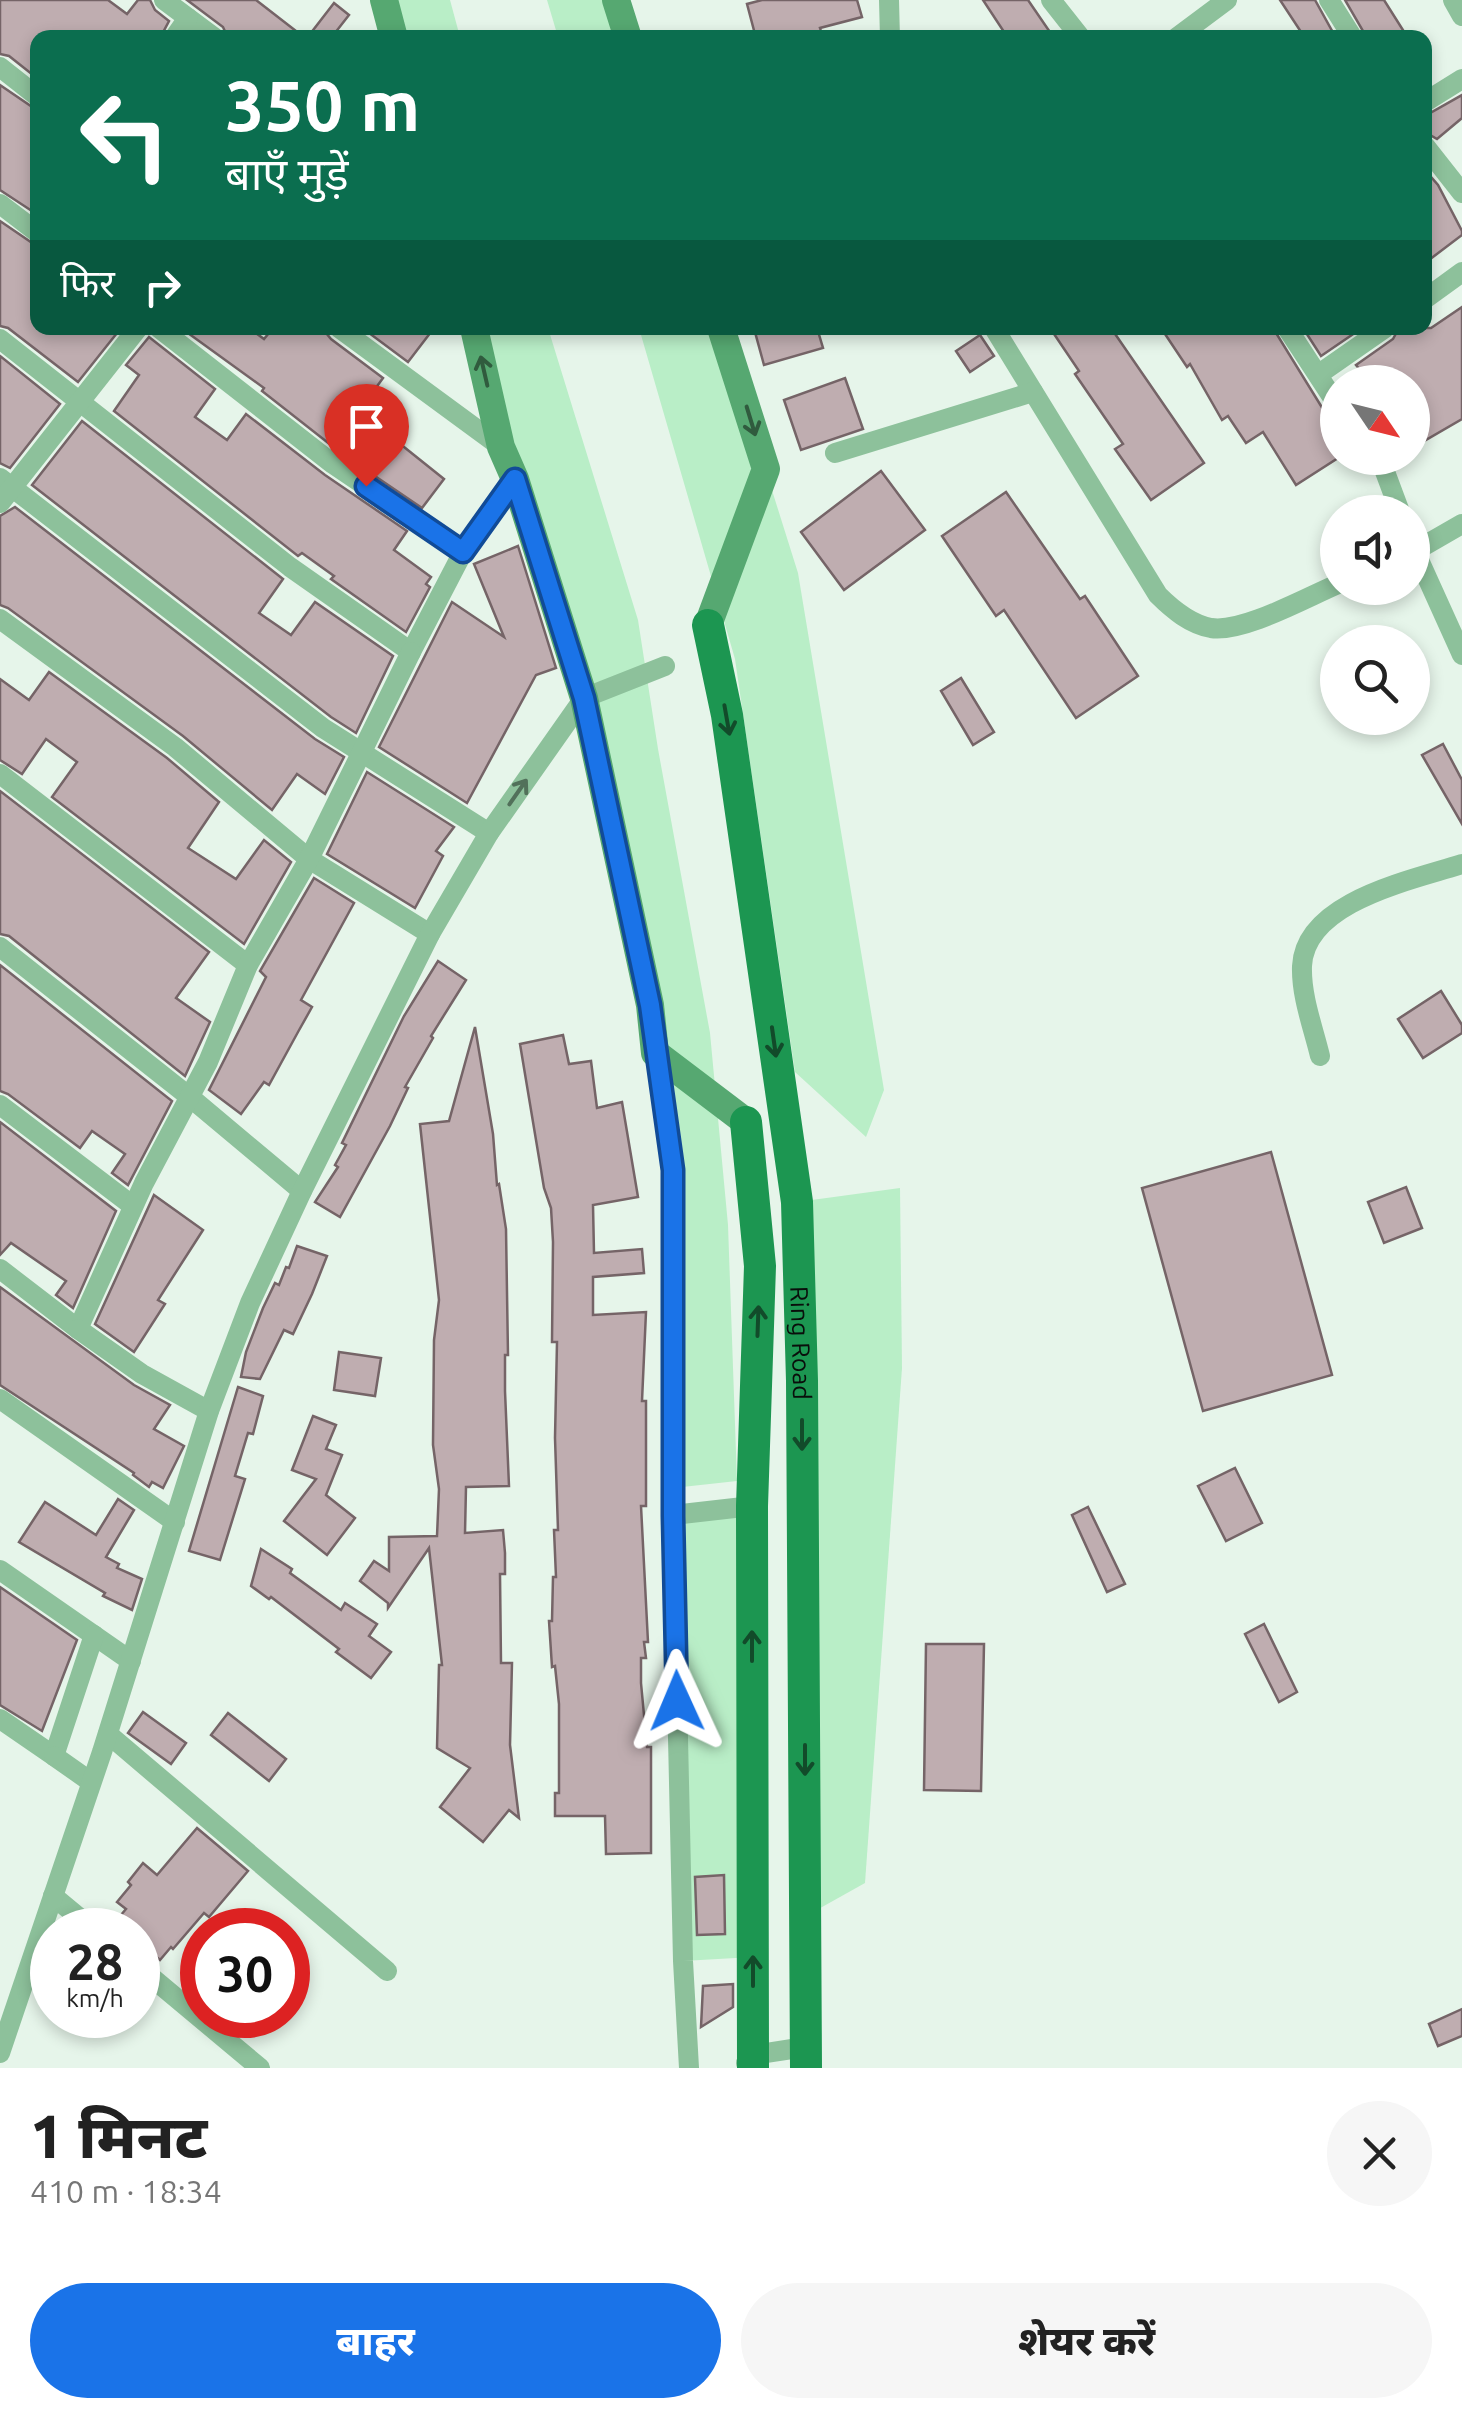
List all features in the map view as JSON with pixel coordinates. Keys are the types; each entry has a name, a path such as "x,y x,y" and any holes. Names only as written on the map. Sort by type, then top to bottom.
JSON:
{"main road":[{"name":"Ring Road","path":"708,624 727,715 797,1202 802,1381 805,2058"},
{"name":"Ring Road","path":"746,1122 760,1266 752,1506 749,2064"}],"street":[{"path":"164,0 204,30"},
{"path":"384,0 392,30"},
{"path":"616,0 625,30"},
{"path":"889,0 890,30"},
{"path":"1051,0 1075,30"},
{"path":"1187,30 1227,0"},
{"path":"1329,0 1347,30"},
{"path":"1453,0 1462,16"},
{"path":"180,30 188,18"},
{"path":"0,67 30,90"},
{"path":"1432,98 1462,79"},
{"path":"1432,155 1462,193"},
{"path":"0,204 30,227"},
{"path":"1432,294 1462,272"},
{"path":"132,335 4,489 324,728 489,833"},
{"path":"168,335 334,464 463,552"},
{"path":"349,335 501,447"},
{"path":"476,335 501,447 515,479 584,698 650,1005 673,1170 673,1516 689,2068"},
{"path":"708,624 766,470 724,335"},
{"path":"998,335 1158,595 1176,612 1214,628 1241,625 1320,592"},
{"path":"1292,335 1319,374 1375,335"},
{"path":"0,339 290,567 410,652"},
{"path":"835,452 1033,392"},
{"path":"78,1329 132,1206 191,1098 231,1012 248,964 309,859 463,552 515,479"},
{"path":"1430,540 1462,524"},
{"path":"1430,586 1462,655"},
{"path":"0,619 200,767 309,859 430,934"},
{"path":"1,2045 108,1734 209,1411 250,1303 302,1191 430,934 489,833 584,698 665,666"},
{"path":"0,774 248,964"},
{"path":"1320,1056 1302,962 1324,921 1352,901 1462,864"},
{"path":"0,948 302,1191"},
{"path":"655,1053 746,1122"},
{"path":"0,1105 132,1206"},
{"path":"0,1269 142,1374 209,1411"},
{"path":"0,1399 175,1522"},
{"path":"673,1516 752,1506"},
{"path":"0,1570 131,1661"},
{"path":"54,1756 94,1635"},
{"path":"0,1719 91,1782"},
{"path":"108,1734 387,1971"},
{"path":"53,1896 67,1908"},
{"path":"160,1984 260,2068"},
{"path":"749,2064 805,2058"}],"green space":[{"path":"384,0 450,0 458,30 392,30"},
{"path":"547,0 602,0 613,30 556,30"},
{"path":"474,335 550,335 638,620 710,1033 728,1225 737,1481 673,1488 673,1170 584,698"},
{"path":"641,335 723,335 798,573 884,1090 866,1137 795,1072 735,659"},
{"path":"900,1188 902,1368 865,1883 806,1916 797,1202"},
{"path":"752,1506 753,1957 683,1961 673,1515"}],"building":[{"path":"0,0 108,0 127,14 138,0 150,0 155,10 169,21 164,30 30,30 30,73 9,56 0,54"},
{"path":"187,0 256,0 295,30 224,30"},
{"path":"762,0 857,0 862,17 821,30 754,30 747,4"},
{"path":"983,0 1028,0 1049,30 1003,30"},
{"path":"1280,0 1315,0 1332,30 1300,30"},
{"path":"1345,0 1384,0 1403,30 1362,30"},
{"path":"334,3 349,15 337,30 313,30"},
{"path":"0,85 30,106 30,210 0,190"},
{"path":"1462,95 1462,118 1437,139 1432,136 1432,112"},
{"path":"1432,178 1438,185 1462,235 1432,258"},
{"path":"0,221 30,242 30,335 115,335 78,382 8,328 0,326"},
{"path":"1462,307 1462,419 1430,438 1430,365 1356,365 1395,335 1432,335 1432,327"},
{"path":"191,335 259,335 264,339 267,335 328,335 383,378 359,411 444,479 422,508 341,453 262,391 264,388"},
{"path":"372,335 429,335 408,362"},
{"path":"756,335 819,335 823,348 764,365"},
{"path":"980,335 994,356 970,372 956,351"},
{"path":"1055,335 1116,335 1204,463 1151,500 1115,449 1123,444 1075,374 1079,371"},
{"path":"1166,335 1277,335 1320,404 1320,470 1296,485 1263,432 1246,443 1228,416 1222,420 1190,364 1187,367"},
{"path":"1308,335 1352,335 1321,356"},
{"path":"149,337 215,389 195,417 227,440 246,414 407,531 394,550 431,577 426,584 430,587 406,632 331,579 334,576 302,553 298,556 114,411 139,375 126,365"},
{"path":"0,356 60,404 10,468 0,463"},
{"path":"845,378 863,429 801,450 784,400"},
{"path":"82,421 283,579 259,613 291,635 315,602 393,656 356,733 32,485"},
{"path":"881,471 925,530 844,590 801,532"},
{"path":"1006,492 1080,599 1085,596 1138,676 1076,718 1004,610 996,616 942,536"},
{"path":"15,507 315,739 344,757 325,794 297,774 272,810 183,736 0,605 0,516"},
{"path":"518,546 556,668 536,675 467,803 379,747 452,602 504,637 474,564"},
{"path":"49,672 167,758 219,802 188,848 236,879 264,840 291,862 244,944 52,797 77,762 46,739 22,774 0,760 0,679 29,700"},
{"path":"961,678 994,732 973,745 941,691"},
{"path":"1443,744 1462,780 1462,824 1422,755"},
{"path":"367,772 454,827 436,851 443,856 415,908 327,854"},
{"path":"0,791 209,952 176,998 210,1022 185,1076 9,936 0,934"},
{"path":"314,878 354,903 301,1000 312,1007 269,1085 264,1082 241,1114 209,1090 266,977 260,971"},
{"path":"438,961 466,980 431,1036 390,1126 340,1217 315,1202 338,1167 335,1165 346,1145 342,1143 404,1016"},
{"path":"0,965 172,1101 128,1185 112,1173 125,1154 92,1131 80,1148 0,1091"},
{"path":"1441,991 1462,1025 1462,1033 1423,1058 1398,1019"},
{"path":"475,1027 506,1229 509,1486 466,1487 465,1533 503,1530 501,1663 512,1663 510,1745 519,1818 509,1810 483,1842 440,1807 470,1768 437,1748 442,1665 429,1548 388,1608 388,1603 360,1581 374,1561 389,1571 389,1537 437,1536 439,1489 433,1445 434,1340 439,1300 420,1124 449,1121"},
{"path":"563,1035 569,1064 591,1061 597,1108 622,1102 638,1197 593,1205 594,1253 642,1249 644,1273 593,1277 593,1315 646,1312 642,1401 646,1401 646,1506 641,1506 648,1642 644,1642 646,1658 641,1658 641,1683 647,1747 651,1747 651,1853 606,1854 605,1816 555,1816 555,1793 559,1793 559,1704 549,1621 556,1577 554,1530 558,1530 553,1242 551,1208 544,1188 520,1044"},
{"path":"0,1122 116,1211 73,1308 56,1295 66,1281 11,1243 0,1255"},
{"path":"1271,1152 1332,1375 1203,1411 1142,1188"},
{"path":"1406,1187 1422,1228 1384,1243 1368,1202"},
{"path":"154,1195 203,1230 158,1300 165,1304 134,1352 95,1324"},
{"path":"297,1246 327,1256 312,1294 293,1334 284,1330 260,1379 241,1377 263,1308 275,1283 279,1285 286,1267 289,1268"},
{"path":"0,1287 134,1385 170,1405 154,1429 184,1446 163,1488 152,1482 149,1487 134,1473 0,1385"},
{"path":"339,1352 381,1358 375,1396 334,1390"},
{"path":"238,1387 263,1396 253,1434 248,1433 235,1476 245,1479 220,1560 189,1551"},
{"path":"313,1416 336,1425 326,1449 342,1455 326,1495 355,1518 327,1555 284,1521 316,1479 292,1470"},
{"path":"1235,1468 1262,1523 1226,1541 1198,1486"},
{"path":"118,1499 134,1510 106,1557 119,1564 117,1568 142,1579 132,1610 19,1542 45,1502 96,1535"},
{"path":"1088,1507 1125,1584 1107,1592 1072,1515"},
{"path":"261,1549 341,1610 345,1603 377,1624 369,1636 391,1652 371,1678 336,1652 339,1649 251,1586"},
{"path":"0,1587 77,1640 42,1731 0,1705"},
{"path":"1264,1624 1297,1692 1279,1702 1245,1634"},
{"path":"926,1644 984,1644 981,1791 924,1790"},
{"path":"143,1712 186,1743 171,1764 128,1733"},
{"path":"228,1713 286,1759 269,1781 211,1735"},
{"path":"197,1828 248,1871 217,1908 180,1908 180,1941 160,1960 160,1908 125,1908 117,1902 143,1863 157,1875"},
{"path":"724,1875 725,1934 697,1935 695,1877"},
{"path":"733,1984 733,2007 701,2027 703,1986"},
{"path":"1462,2009 1462,2036 1438,2046 1429,2024"}],"route":[{"path":"366,486 463,552 515,479 584,698 650,1005 673,1170 677,1701"}]}
